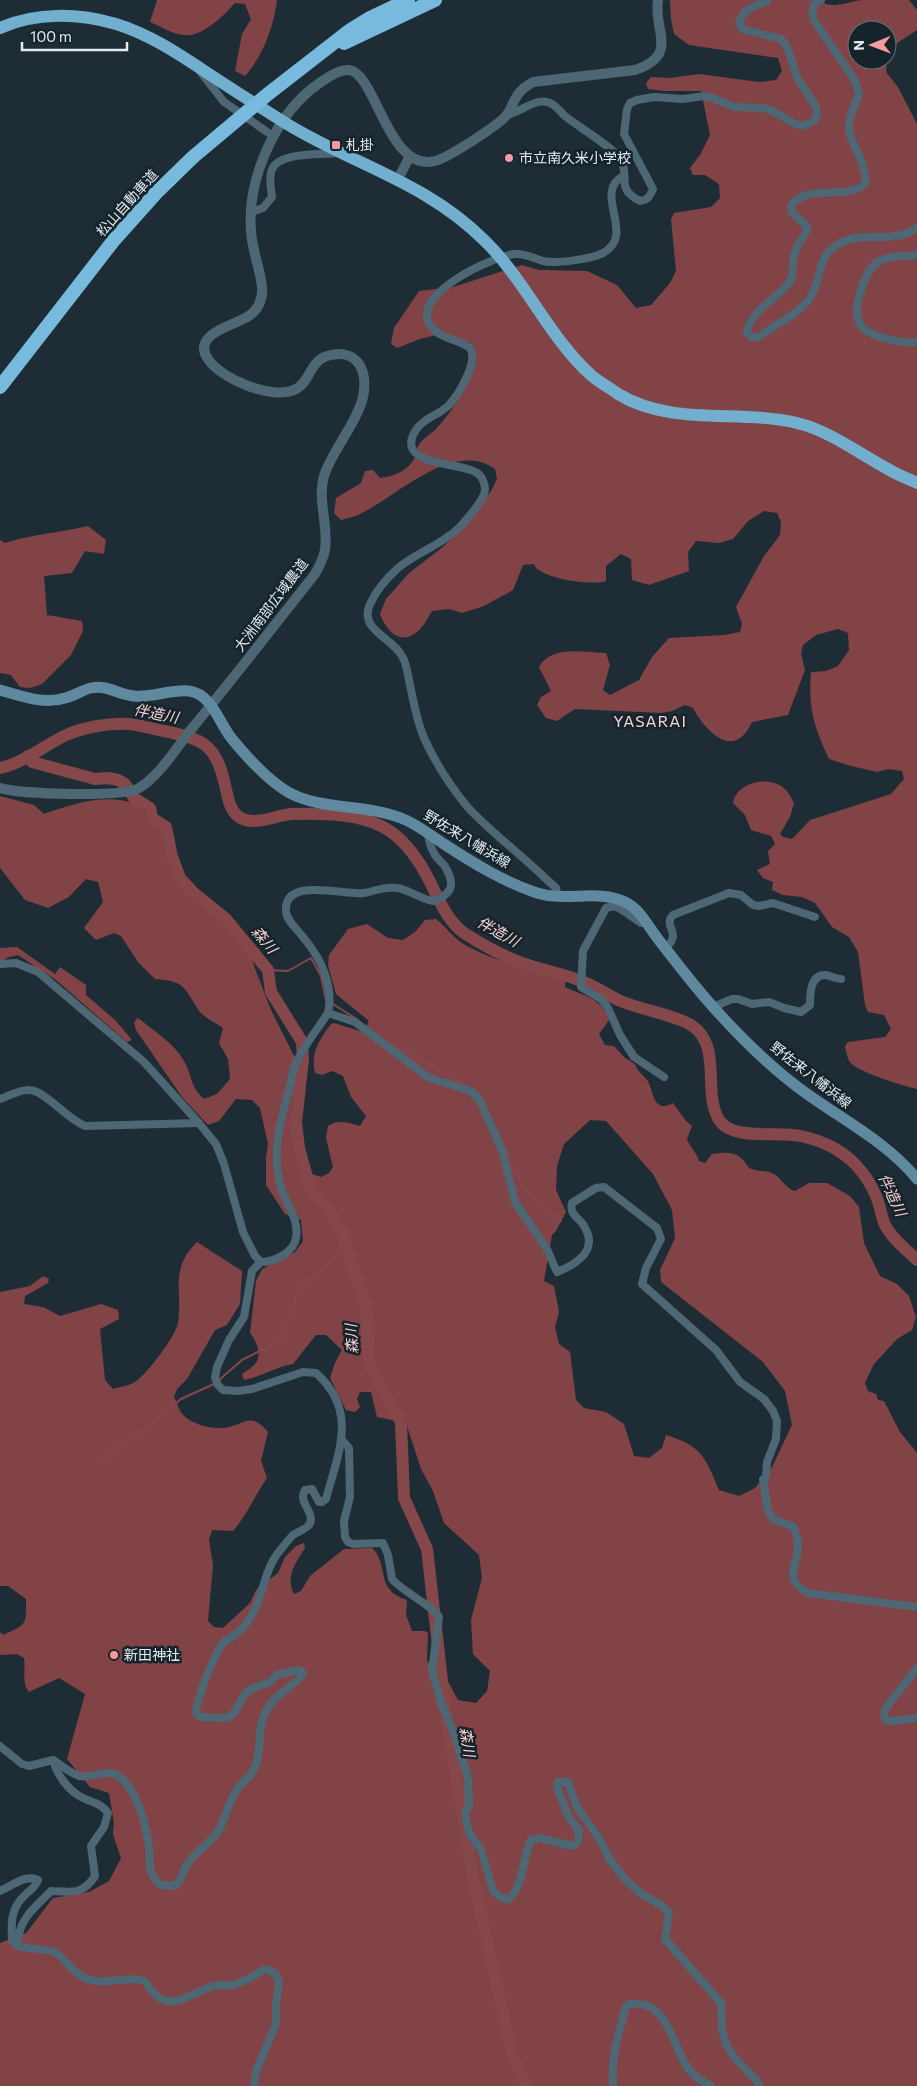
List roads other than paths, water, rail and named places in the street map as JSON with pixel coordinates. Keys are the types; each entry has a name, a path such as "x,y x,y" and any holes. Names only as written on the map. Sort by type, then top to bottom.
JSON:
{"highway":[{"name":"松山自動車道","path":"0,387 114,240 156,193 193,157 349,31 370,18 408,0"},
{"name":"松山自動車道","path":"304,66 354,38 435,0"},
{"path":"0,28 32,18 70,15 118,24 154,39 290,125 342,153 398,178 456,213 509,266 568,349 592,376 620,395 644,406 683,415 770,418 799,424 830,436 890,471 917,483"}],"main road":[{"name":"野佐来八幡浜線","path":"0,690 30,699 53,700 64,699 91,688 102,687 132,696 188,691 201,695 211,705 233,740 254,762 288,792 310,801 387,812 406,819 468,860 499,877 538,893 558,897 588,896 617,899 632,906 713,1007 776,1071 898,1158 917,1179"}],"street":[{"path":"398,178 410,156 423,161 435,162 492,129 507,115 521,90 533,82 635,70 647,65 656,57 662,47 663,37 657,8 658,0"},
{"path":"507,115 517,113 537,103 547,102 553,104 583,130 619,156 623,164 625,186 632,198 640,202 645,200 650,196 653,189 624,134 627,109 630,104 637,100 654,97 684,99 704,96 734,107 762,108 772,111 802,126 814,121 817,115 816,107 798,79 787,47 781,39 742,29 739,22 742,14 768,0"},
{"path":"821,0 817,2 812,10 813,19 855,82 859,94 851,113 849,129 865,169 865,184 855,190 832,191 802,196 791,205 792,212 808,228 798,241 793,262 794,274 790,282 753,317 748,326 748,333 751,337 759,337 799,310 816,288 820,268 827,254 834,247 855,237 908,235 917,227"},
{"path":"196,65 224,102 273,136"},
{"name":"大洲南部広域農道","path":"0,788 28,794 52,794 126,793 139,788 155,775 315,574 324,551 322,502 325,474 360,406 364,391 362,367 357,360 350,356 330,355 314,364 304,383 296,389 282,392 256,389 224,376 206,356 205,346 210,335 249,316 260,303 262,288 251,230 254,187 263,157 273,136 302,96 320,82 340,71 348,70 358,73 364,81 379,114 396,140 410,156"},
{"path":"251,212 264,208 272,197 271,172 276,162 290,156 342,153"},
{"path":"558,897 556,888 465,804 424,738 415,710 403,657 396,648 372,628 367,620 367,612 371,601 386,580 398,568 447,538 464,523 482,499 485,490 483,480 477,472 425,460 416,453 413,447 414,434 418,426 424,420 449,405 469,372 473,359 470,348 444,336 430,325 428,315 435,296 458,278 493,259 515,254 525,254 542,261 554,262 603,253 613,244 618,228 611,194 617,179 623,176"},
{"path":"917,255 888,258 877,262 863,284 856,311 860,323 868,331 882,338 910,343 917,342"},
{"path":"0,1746 22,1764 29,1766 52,1760 79,1776 108,1773 116,1774 122,1778 141,1810 149,1848 150,1870 153,1878 161,1885 174,1886 181,1881 187,1864 219,1831 234,1794 254,1770 259,1754 262,1721 266,1710 280,1692 295,1683 303,1674 301,1670 293,1670 277,1675 270,1682 245,1694 234,1713 227,1718 200,1716 196,1713 197,1701 214,1658 223,1643 242,1629 254,1610 276,1555 292,1536 308,1527 310,1523 311,1518 304,1504 303,1494 305,1490 312,1489 319,1502 326,1499 341,1438 342,1414 330,1388 316,1373 303,1372 252,1389 238,1391 223,1390 215,1378 217,1367 229,1340 244,1317 252,1271 261,1262 270,1262 278,1258 294,1245 296,1237 296,1226 280,1184 277,1157 280,1119 295,1065 328,1013 330,1004 329,984 319,960 290,921 286,912 288,903 294,894 309,888 365,893 386,887 400,889 426,900 433,901 444,897 450,892 451,885 444,865 434,855 428,834"},
{"path":"666,948 674,937 669,923 669,919 673,915 729,893 741,895 753,905 759,906 773,903 815,917"},
{"path":"644,920 641,923 638,922 625,911 614,906 606,908 582,952 581,988 600,999 608,1008 620,1035 634,1057 664,1077"},
{"path":"0,964 16,963 38,972 144,1062 199,1123 216,1144 224,1164 243,1232 255,1256 261,1262"},
{"path":"713,1007 732,999 738,999 752,1004 770,1002 801,1012 810,1005 811,988 821,976 825,975 842,979"},
{"path":"328,1013 355,1022 428,1078 472,1092 480,1101 502,1150 515,1202 547,1249 557,1272 584,1256 589,1247 586,1228 574,1215 571,1208 572,1203 596,1188 604,1186 657,1228 662,1239 646,1268 642,1284 716,1350 740,1382 764,1399 773,1411 777,1421 776,1439 767,1462 766,1477 763,1479 768,1511 773,1519 794,1527 798,1544 793,1574 794,1582 798,1588 808,1593 917,1607"},
{"path":"0,1099 21,1091 31,1090 48,1100 75,1122 85,1126 199,1123"},
{"path":"341,1438 350,1448 350,1497 344,1521 345,1537 348,1542 353,1544 382,1543 388,1555 392,1579 436,1612 439,1617 432,1670 442,1706 454,1730 468,1778 469,1806 465,1813 469,1833 481,1849 494,1891 507,1900 513,1896 526,1862 527,1847 531,1840 540,1838 572,1846 578,1842 579,1830 569,1818 557,1787 558,1782 568,1782 577,1807 599,1838 610,1860 639,1892 662,1906 669,1913 664,1939 721,2003 722,2030 726,2044 734,2057 756,2080 759,2086"},
{"path":"917,1668 885,1709 884,1716 886,1720 895,1721 917,1718"},
{"path":"17,1946 18,1934 25,1917 51,1891 74,1892 88,1886 95,1876 91,1846 104,1827 108,1813 99,1803 86,1800 74,1792 64,1782 52,1760"},
{"path":"0,1892 25,1879 33,1878 38,1880 36,1886 16,1904 12,1913 12,1940 17,1946 54,1950 76,1972 87,1979 98,1981 134,1978 145,1982 158,1999 169,2002 179,2001 215,1985 232,1985 264,1970 276,1974 279,1983 276,2024 256,2071 254,2086"},
{"path":"613,2086 612,2070 615,2044 626,2007 629,2004 636,2003 654,2010 665,2018 688,2068 697,2078 711,2086"}],"waterway":[{"name":"伴造川","path":"0,768 9,766 64,736 79,730 104,725 133,725 189,737 206,746 217,760 233,811 245,820 258,821 292,814 330,814 369,821 381,826 397,836 412,853 425,872 447,915 464,933 490,949 517,961 578,980 623,1002 676,1018 691,1025 701,1034 706,1044 709,1056 714,1109 719,1120 725,1126 743,1133 785,1134 806,1137 828,1145 844,1154 868,1180 879,1203 888,1230 895,1240 917,1260"},
{"name":"森川","path":"28,756 32,762 95,779 108,778 118,780 125,784 134,798 150,808 152,818 166,827 172,857 180,878 195,894 226,919 268,970 271,992 302,1042 303,1059 296,1122 299,1148 314,1195 329,1210 343,1233 367,1310 369,1363 401,1422 404,1498 427,1549 445,1707 473,1878 512,2054 526,2086"},
{"path":"268,970 288,971 311,958 321,976 326,1000"},
{"path":"333,1004 358,1020"},
{"path":"390,1044 469,1087"},
{"path":"506,1151 523,1188 561,1221"},
{"path":"218,1381 242,1360 283,1339 298,1292 303,1285 326,1267 345,1244"},
{"path":"100,1463 117,1447 145,1429 181,1399 214,1384"}],"place":[{"name":"札掛","path":"336,145"},
{"name":"市立南久米小学校","path":"509,158"},
{"name":"新田神社","path":"114,1655"}],"district":[{"name":"YASARAI","path":"650,721"}]}
